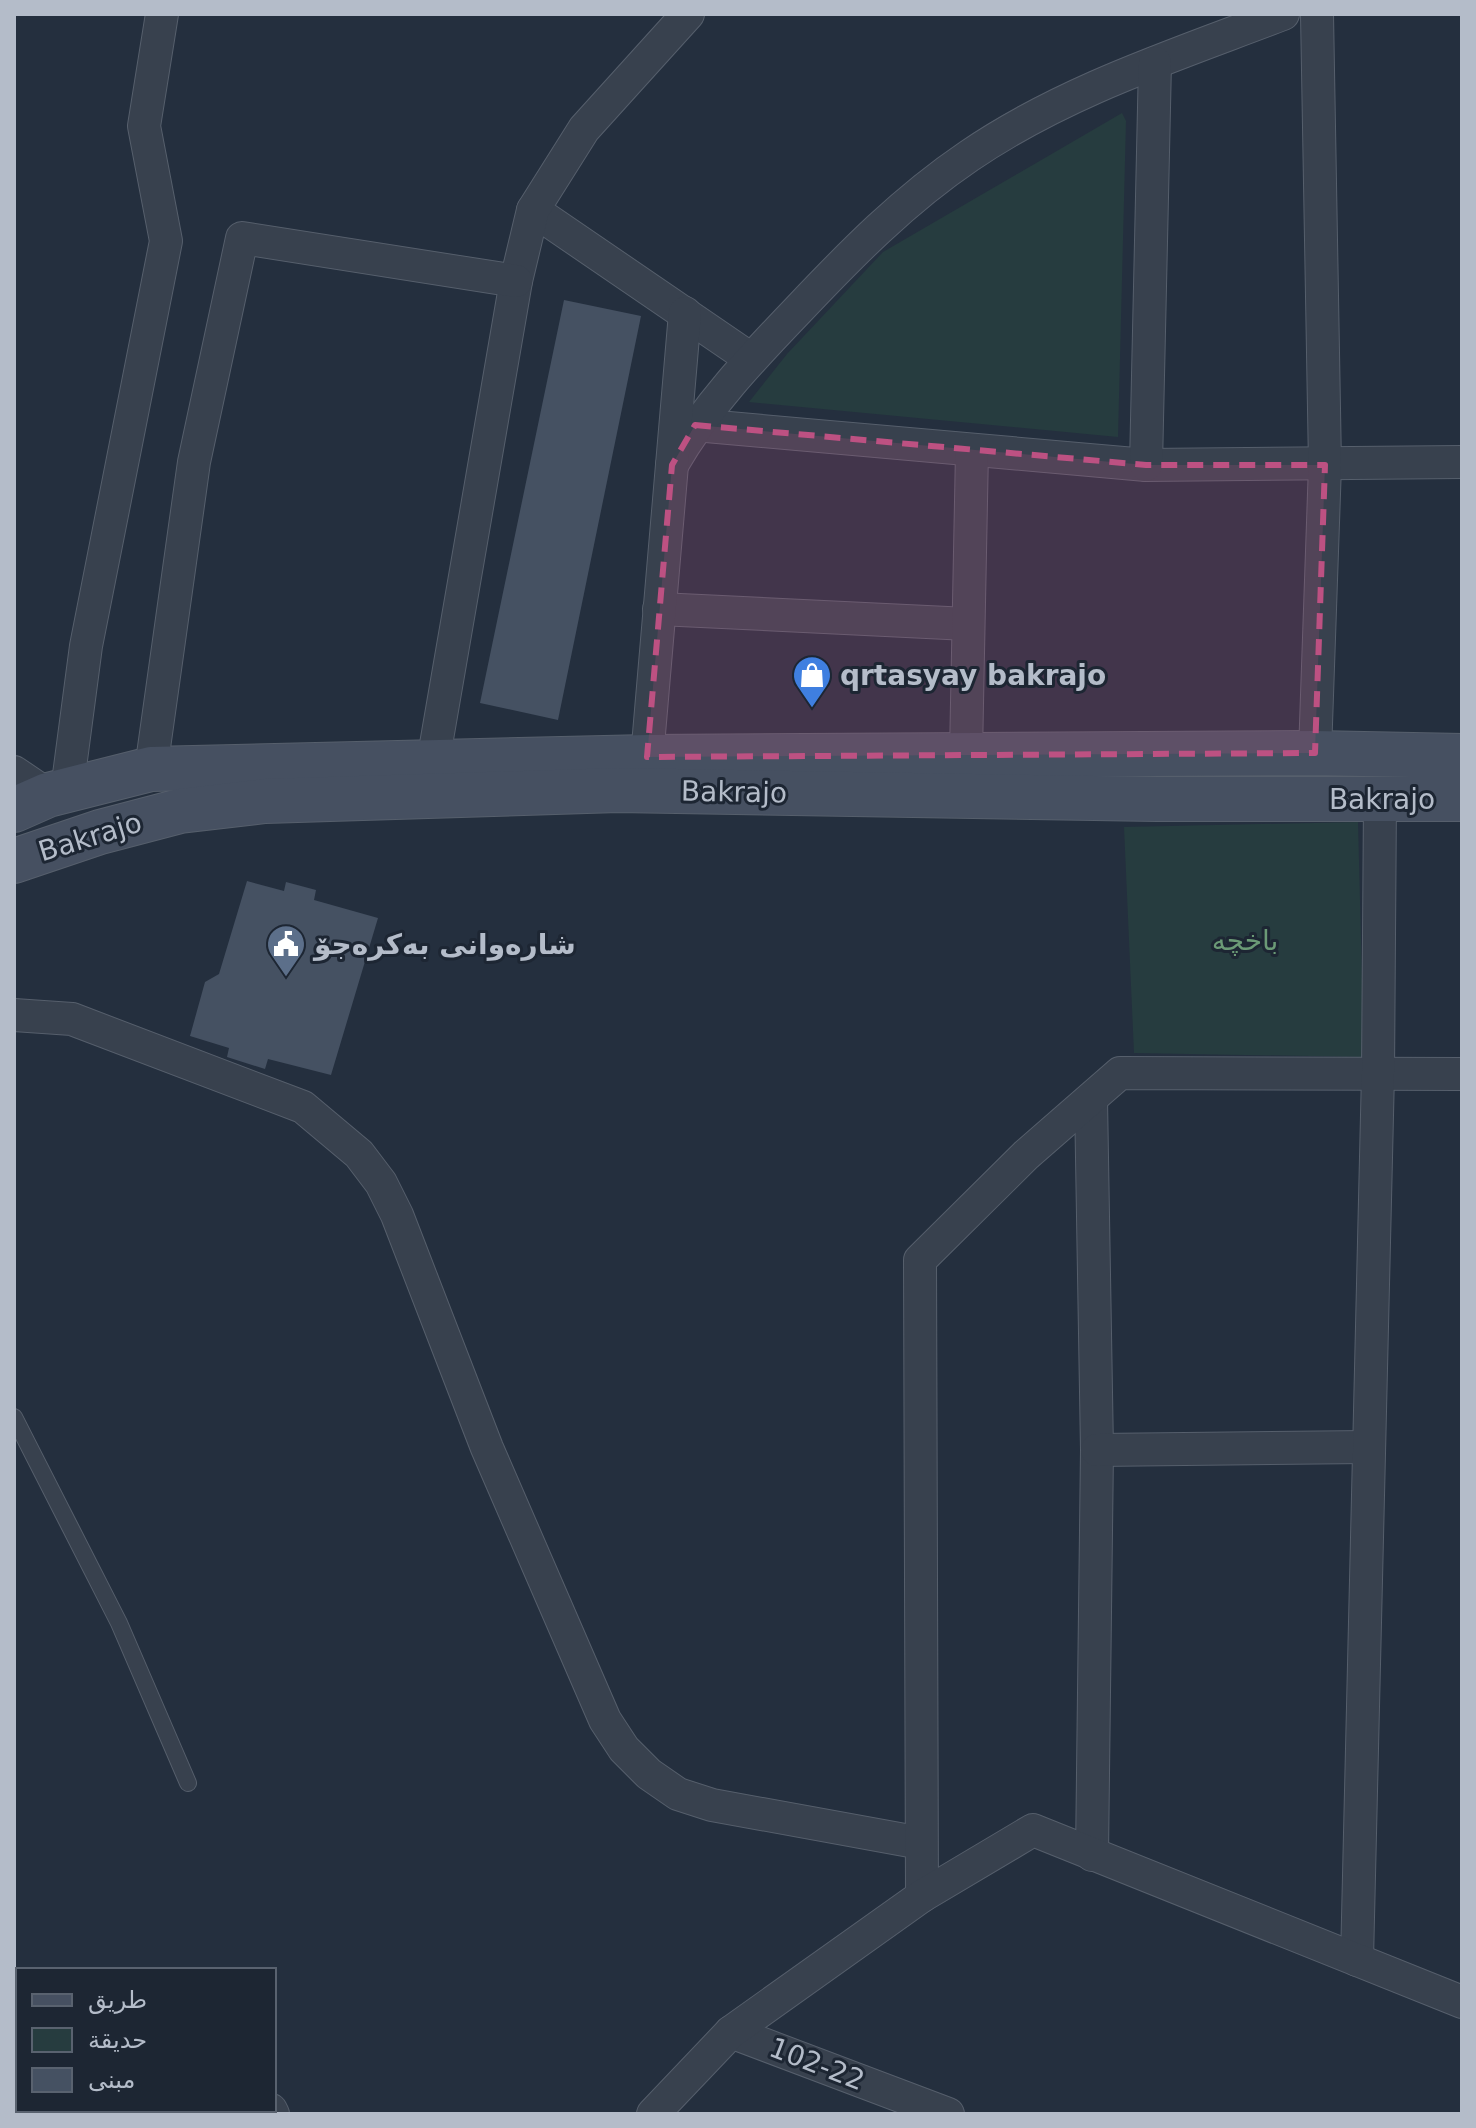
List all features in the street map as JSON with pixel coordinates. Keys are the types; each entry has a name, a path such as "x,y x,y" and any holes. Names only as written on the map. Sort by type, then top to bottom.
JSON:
{"street":[{"path":"36,792 86,646 166,241 144,126 162,14"},
{"path":"433,762 516,281 533,210 584,129 688,14"},
{"path":"672,465 695,425 751,359 869,236 969,156 1028,120 1155,63 1283,14"},
{"path":"1315,753 1325,465 1317,14"},
{"path":"1146,465 1155,63"},
{"path":"533,210 751,359"},
{"path":"151,769 194,462 242,238 516,281"},
{"path":"647,757 685,313"},
{"path":"695,425 1146,465 1462,462"},
{"path":"966,754 972,451"},
{"path":"659,609 968,624"},
{"name":"Bakrajo","path":"36,792 151,769 647,757 1315,753 1462,756"},
{"name":"Bakrajo","path":"14,861 100,832 180,811 265,801 618,790 1462,799"},
{"path":"1357,1960 1378,1073 1380,799"},
{"path":"14,1015 72,1019 303,1107 359,1154 381,1183 397,1215 487,1448 605,1720 624,1749 649,1774 678,1794 712,1805 921,1843"},
{"path":"922,1896 920,1260 1026,1155 1120,1073 1462,1074"},
{"path":"1091,1099 1097,1450 1092,1855"},
{"path":"1097,1450 1367,1447"},
{"path":"653,2114 731,2032 922,1896 1033,1830 1462,2002"},
{"name":"102-22","path":"731,2032 948,2114"}],"lane":[{"path":"14,1417 119,1623 188,1783"}],"highlighted area":[{"path":"695,425 1146,465 1325,465 1315,753 647,757 672,465"}],"green space":[{"path":"1122,113 1126,121 1118,437 749,402 787,354 883,252"},
{"name":"باخچە","path":"1358,822 1364,1057 1134,1053 1124,827"}],"building":[{"path":"564,300 641,316 558,720 480,703"},
{"name":"شارەوانی بەکرەجۆ","path":"247,881 284,891 286,882 316,890 314,900 378,918 331,1075 268,1059 265,1069 227,1057 229,1048 190,1036 205,982 219,974"}],"place":[{"name":"qrtasyay bakrajo","path":"812,709"},
{"name":"شارەوانی بەکرەجۆ","path":"286,978"}]}
